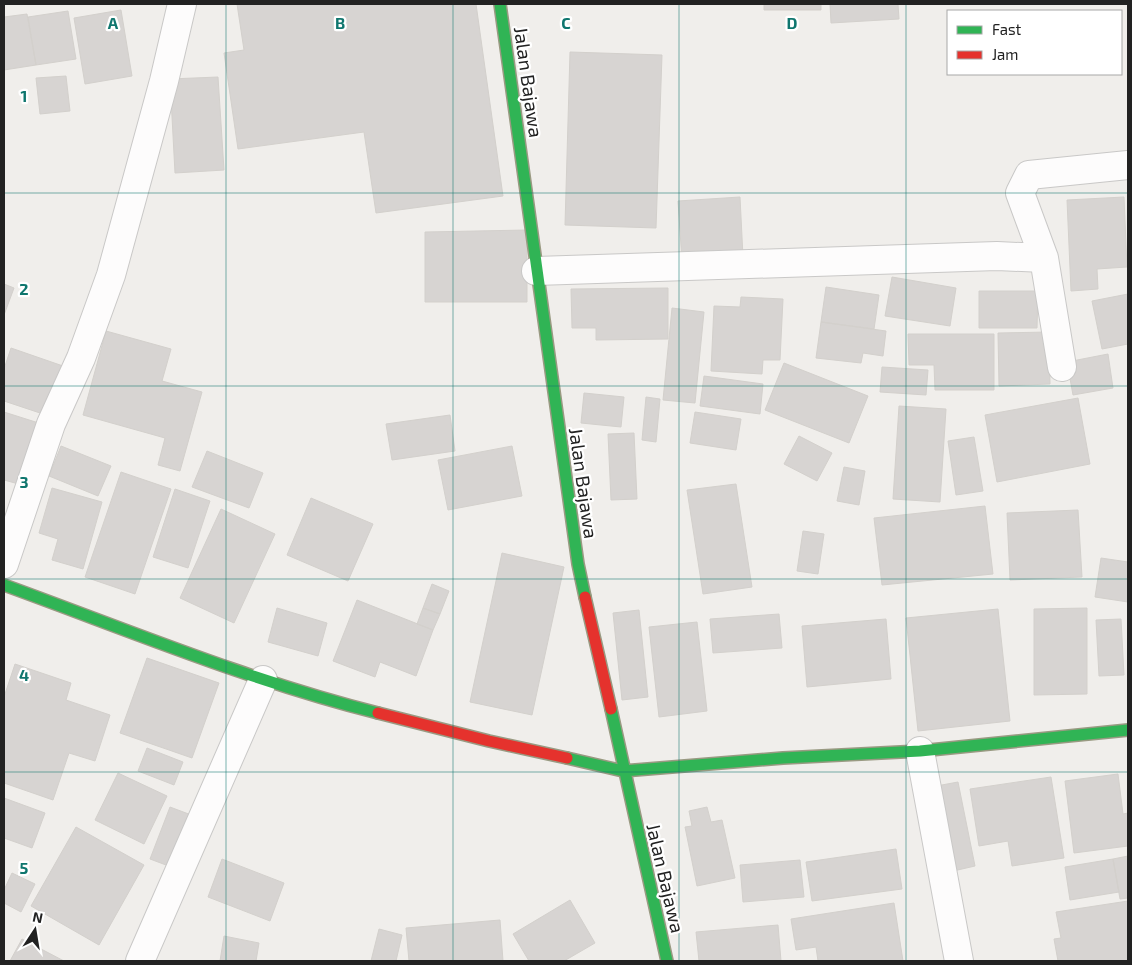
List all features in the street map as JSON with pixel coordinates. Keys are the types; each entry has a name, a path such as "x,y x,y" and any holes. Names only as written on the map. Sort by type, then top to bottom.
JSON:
{"street":[{"path":"4,564 51,424 81,358 112,275 164,81 182,4"},
{"name":"Jalan Bajawa","path":"500,4 578,564 667,961"},
{"path":"1062,367 1044,258 1020,193 1029,175 1128,165"},
{"path":"536,271 997,256 1044,258"},
{"path":"4,585 263,680 331,701 489,742 623,771 783,758 920,752 1128,730"},
{"path":"140,961 263,680"},
{"path":"920,752 959,961"}],"building":[{"path":"237,4 476,4 503,196 376,213 364,132 238,149 224,53 244,50"},
{"path":"764,4 821,4 821,10 764,10"},
{"path":"830,4 898,4 899,19 831,23"},
{"path":"121,10 132,76 85,84 74,18"},
{"path":"68,11 76,59 36,65 28,17"},
{"path":"27,14 36,65 4,70 4,17"},
{"path":"570,52 662,55 656,228 565,225"},
{"path":"66,76 70,111 40,114 36,78"},
{"path":"218,77 224,170 175,173 170,79"},
{"path":"740,197 743,257 682,261 678,201"},
{"path":"1124,197 1127,267 1097,269 1098,289 1071,291 1067,200"},
{"path":"527,230 527,302 425,302 425,232"},
{"path":"892,277 956,288 950,326 885,316"},
{"path":"4,284 14,288 4,315"},
{"path":"826,287 879,295 874,329 821,322"},
{"path":"668,288 668,339 596,340 596,328 572,328 571,289"},
{"path":"979,291 1038,291 1037,328 979,328"},
{"path":"1128,294 1128,344 1102,349 1092,301"},
{"path":"741,297 783,299 780,360 763,360 762,374 711,371 714,306 740,307"},
{"path":"672,308 704,312 695,403 663,400"},
{"path":"821,322 886,331 883,356 863,353 861,363 816,358"},
{"path":"106,331 171,349 162,381 202,392 180,471 158,465 165,438 83,415"},
{"path":"1049,332 1050,384 999,386 998,333"},
{"path":"908,334 994,334 994,390 935,390 934,365 909,365"},
{"path":"11,348 63,366 46,415 4,401 4,369"},
{"path":"1108,354 1113,388 1073,395 1067,362"},
{"path":"784,363 868,396 849,443 765,410"},
{"path":"882,367 928,370 926,395 880,392"},
{"path":"704,376 763,384 760,414 700,406"},
{"path":"584,393 624,397 621,427 581,423"},
{"path":"646,397 660,399 656,442 642,440"},
{"path":"1078,398 1090,464 997,482 985,415"},
{"path":"899,406 946,409 940,502 893,499"},
{"path":"4,412 45,425 26,486 4,480"},
{"path":"695,412 741,419 736,450 690,443"},
{"path":"450,415 455,451 392,460 386,424"},
{"path":"634,433 637,499 611,500 608,434"},
{"path":"799,436 832,453 817,481 784,464"},
{"path":"974,437 983,491 956,495 948,441"},
{"path":"61,446 111,466 98,496 49,476"},
{"path":"512,446 522,496 448,510 438,460"},
{"path":"207,451 263,473 249,508 192,487"},
{"path":"844,467 865,471 859,505 837,501"},
{"path":"121,472 171,489 135,594 85,577"},
{"path":"736,484 752,587 703,594 687,490"},
{"path":"52,488 102,502 83,569 52,560 58,539 39,533"},
{"path":"175,489 210,501 188,568 153,557"},
{"path":"311,498 373,524 348,581 287,555"},
{"path":"985,506 993,574 882,585 874,518"},
{"path":"221,509 275,534 234,623 180,598"},
{"path":"1078,510 1082,577 1010,580 1007,513"},
{"path":"803,531 824,534 818,574 797,571"},
{"path":"502,553 564,567 532,715 470,702"},
{"path":"1101,558 1128,562 1128,602 1095,597"},
{"path":"432,584 449,591 440,614 423,608"},
{"path":"357,600 433,630 416,676 380,662 375,677 333,661"},
{"path":"277,608 327,623 318,656 268,642"},
{"path":"423,608 440,614 433,630 417,624"},
{"path":"1087,608 1087,694 1034,695 1034,609"},
{"path":"998,609 1010,721 918,731 906,618"},
{"path":"639,610 648,697 622,700 613,613"},
{"path":"779,614 782,648 713,653 710,619"},
{"path":"886,619 891,679 807,687 802,626"},
{"path":"1121,619 1124,675 1099,676 1096,620"},
{"path":"697,622 707,711 659,717 649,627"},
{"path":"147,658 219,683 192,758 120,733"},
{"path":"15,664 71,683 66,700 110,715 95,761 69,753 53,800 4,783 4,697"},
{"path":"147,748 183,762 174,785 138,771"},
{"path":"118,773 167,796 144,844 95,820"},
{"path":"1118,774 1123,814 1128,813 1128,846 1074,853 1065,781"},
{"path":"1051,777 1064,858 1012,866 1008,841 979,846 970,789"},
{"path":"958,782 975,866 949,872 931,787"},
{"path":"4,798 45,813 32,848 4,838"},
{"path":"170,807 194,816 174,868 150,859"},
{"path":"707,807 711,822 722,820 735,878 697,886 685,827 692,826 689,811"},
{"path":"76,827 144,865 99,945 31,906"},
{"path":"896,849 902,889 812,901 806,862"},
{"path":"1128,856 1128,898 1120,899 1113,859"},
{"path":"222,859 284,883 270,921 208,897"},
{"path":"1113,859 1119,892 1070,900 1065,867"},
{"path":"800,860 804,897 743,902 740,865"},
{"path":"12,873 35,884 21,912 4,903 4,890"},
{"path":"570,900 595,943 564,961 529,961 513,934"},
{"path":"1128,901 1128,961 1058,961 1054,939 1061,938 1056,912"},
{"path":"894,903 903,961 818,961 816,947 796,950 791,919"},
{"path":"500,920 503,961 409,961 406,928"},
{"path":"778,925 781,961 699,961 696,932"},
{"path":"379,929 402,935 396,961 371,961"},
{"path":"224,936 259,943 256,961 220,961"},
{"path":"22,939 64,961 10,961"}],"traffic: fast":[{"path":"500,4 578,564 585,597"},
{"path":"4,585 236,670 283,686 378,713"},
{"path":"611,709 667,961"},
{"path":"567,758 623,771 783,758 920,751 1128,730"}],"traffic: jam":[{"path":"585,597 611,709"},
{"path":"378,713 489,741 567,758"}]}
